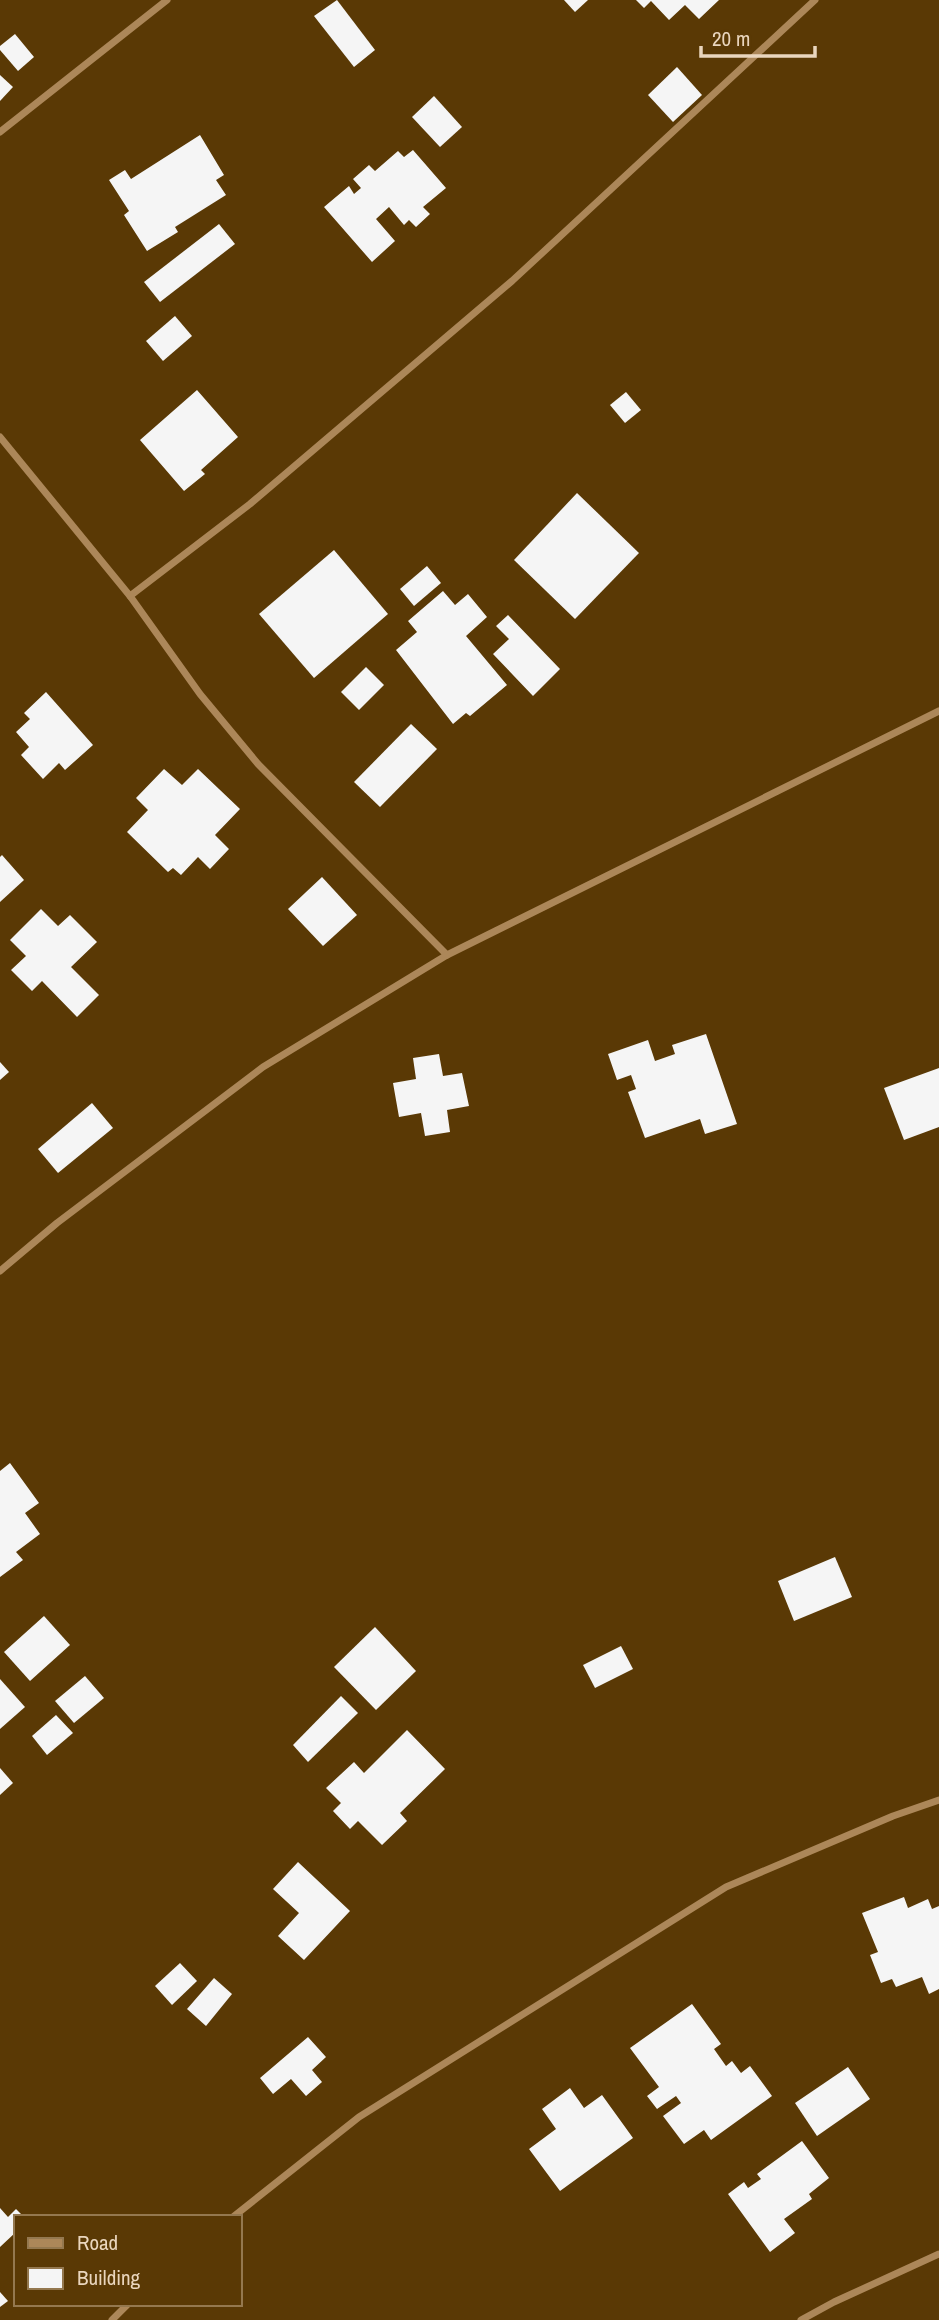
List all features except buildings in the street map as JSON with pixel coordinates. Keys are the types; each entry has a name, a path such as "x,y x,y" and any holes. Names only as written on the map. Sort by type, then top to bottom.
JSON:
{"street":[{"path":"0,132 167,0"},
{"path":"130,596 250,504 512,281 815,0"},
{"path":"0,437 130,596 200,694 258,764 447,956"},
{"path":"0,1271 57,1223 263,1067 447,956 939,711"},
{"path":"236,2215 359,2117 726,1887 893,1816 939,1800"},
{"path":"801,2320 939,2254"},
{"path":"111,2320 126,2306"}]}
